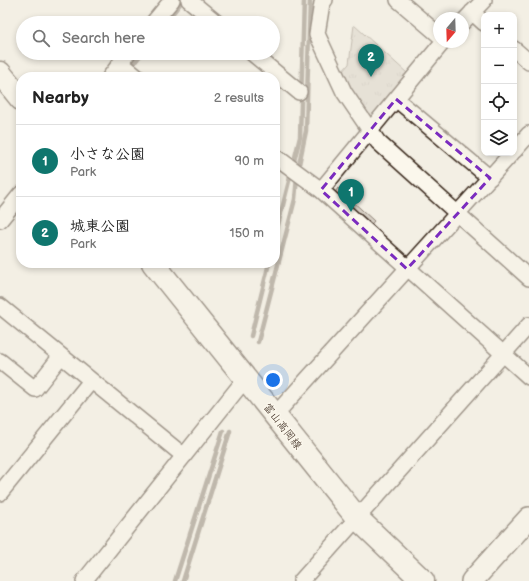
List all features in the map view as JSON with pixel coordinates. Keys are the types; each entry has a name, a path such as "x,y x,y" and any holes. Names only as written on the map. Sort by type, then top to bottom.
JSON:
{"main road":[{"path":"0,73 16,93"},
{"name":"富山高岡線","path":"157,268 358,518 423,581"}],"street":[{"path":"159,16 172,0"},
{"path":"189,0 208,16"},
{"path":"324,0 322,3 317,34 344,92 378,142 529,278"},
{"path":"398,0 433,30"},
{"path":"469,16 484,0"},
{"path":"469,17 481,22"},
{"path":"321,190 438,48"},
{"path":"517,52 529,62"},
{"path":"260,60 275,72"},
{"path":"118,72 128,66"},
{"path":"280,76 299,92"},
{"path":"396,99 490,178"},
{"path":"517,148 529,134"},
{"path":"276,417 283,406 509,156"},
{"path":"280,160 321,190 407,269 529,377"},
{"path":"0,220 16,200"},
{"path":"0,306 184,456"},
{"path":"301,581 529,325"},
{"path":"0,361 35,389 61,356"},
{"path":"84,581 246,378"},
{"path":"0,493 91,381"},
{"path":"472,581 529,518"}],"highlighted area":[{"path":"396,99 490,178 407,269 321,190"}],"green space":[{"path":"354,25 407,73 364,127 332,83 349,64"},
{"path":"338,188 374,221 362,235 327,204"}],"waterway":[{"path":"170,16 183,0"},
{"path":"280,217 300,137 304,0"},
{"path":"298,169 306,131 310,0"},
{"path":"127,72 136,60"},
{"path":"280,257 295,199 297,177"},
{"path":"251,336 268,268"},
{"path":"258,342 277,268"},
{"path":"175,581 223,431"},
{"path":"183,581 230,431"}],"place":[{"name":"城東公園","path":"371,77"},
{"name":"小さな公園","path":"351,212"}]}
